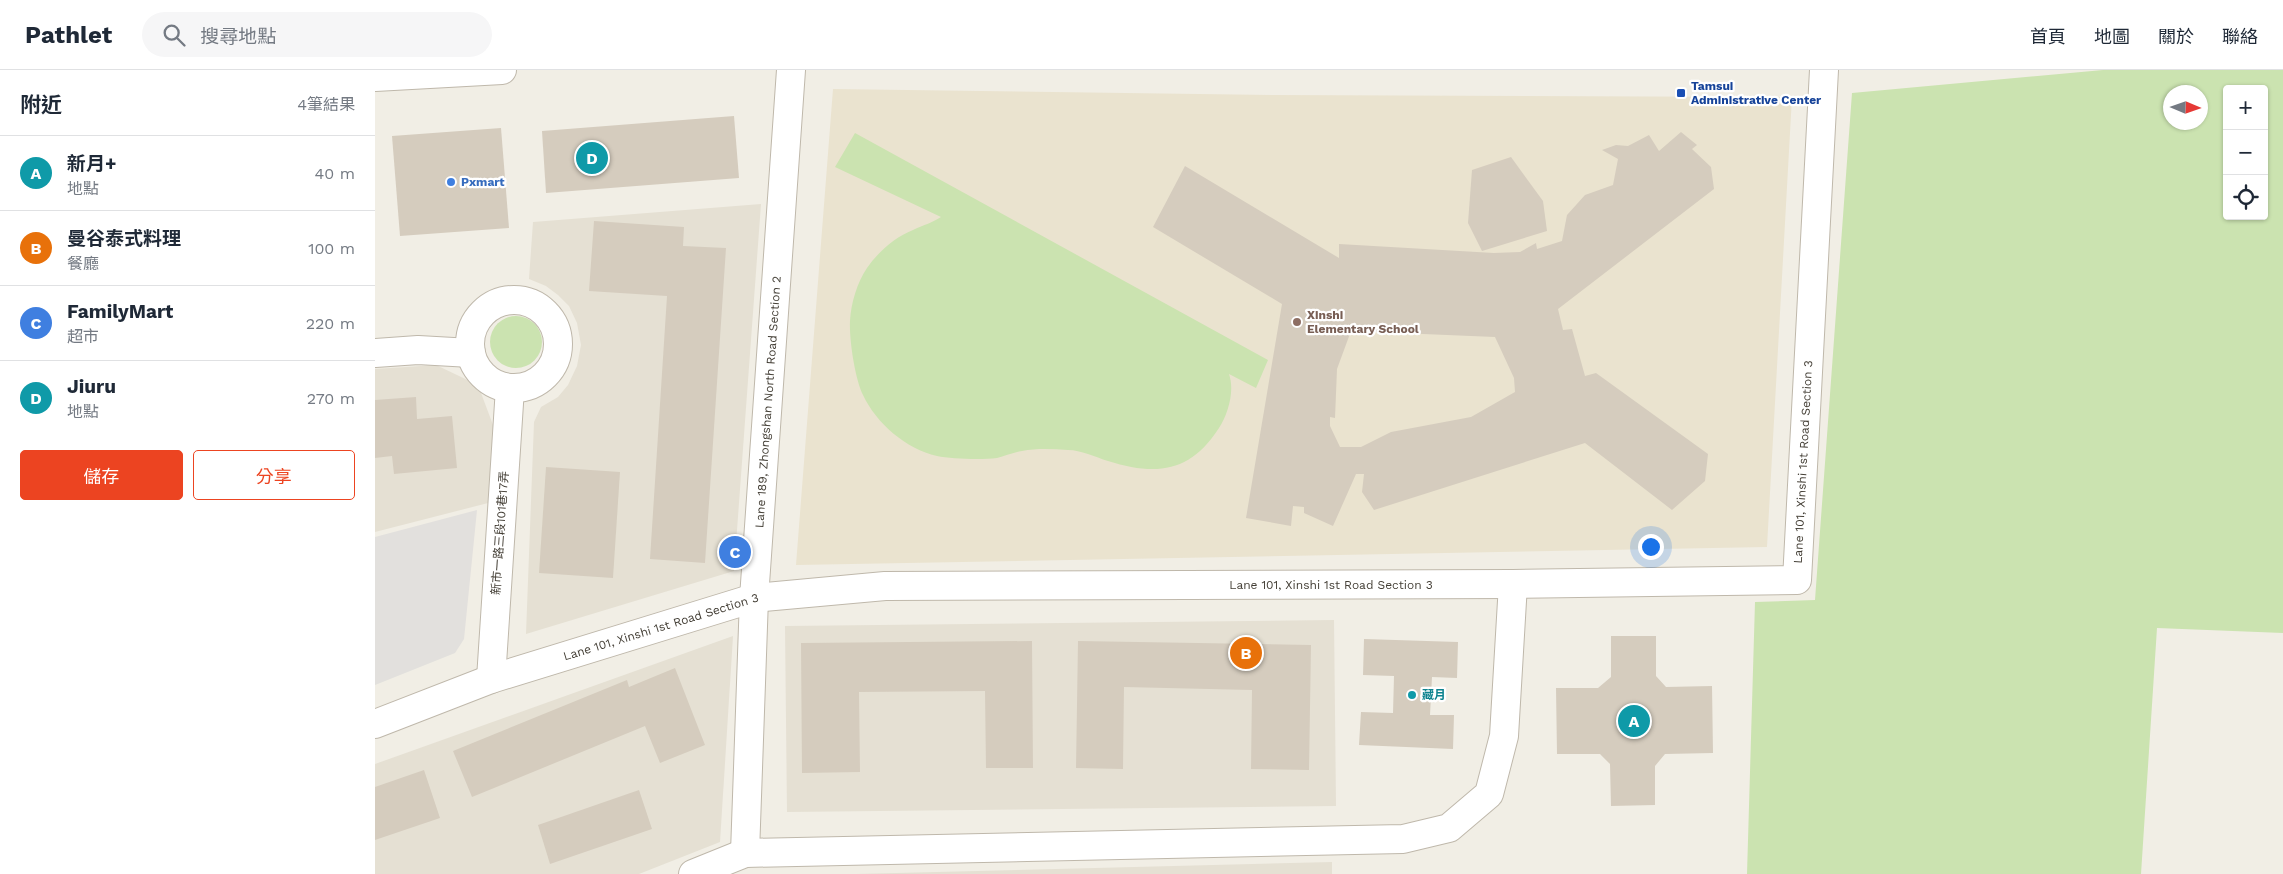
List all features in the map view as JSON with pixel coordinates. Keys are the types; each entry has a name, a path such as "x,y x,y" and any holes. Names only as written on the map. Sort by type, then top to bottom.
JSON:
{"street":[{"path":"375,77 503,70"},
{"name":"Lane 189, Zhongshan North Road Section 2","path":"745,853 754,598 791,70"},
{"name":"Lane 101, Xinshi 1st Road Section 3","path":"375,724 491,679 754,598 885,586 1513,584 1797,580 1824,70"},
{"path":"511,299 527,301 541,308 551,319 557,333 558,348 555,362 537,382 524,387 510,388 497,384 485,377 476,366 471,353 470,338 475,324 484,311 497,303 511,299"},
{"path":"375,353 418,350 471,353"},
{"name":"新市一路三段101巷17弄","path":"491,679 510,388"},
{"path":"693,874 745,853 1403,839 1449,828 1489,794 1504,736 1513,584"}],"shaded area":[{"name":"Xinshi Elementary School","path":"833,89 1275,95 1792,97 1767,547 796,565"},
{"path":"761,204 734,571 526,634 534,422 541,407 558,397 568,385 577,366 581,345 577,323 569,306 546,286 529,279 533,222"},
{"path":"436,365 478,385 496,433 492,502 375,532 375,369"},
{"path":"477,510 464,639 455,653 375,685 375,537"},
{"path":"1334,620 1336,806 787,812 785,626"},
{"path":"733,636 720,842 639,874 375,874 375,764"},
{"path":"1332,862 1332,874 856,874"}],"green space":[{"path":"2103,70 2283,70 2283,633 2157,628 2141,874 1747,874 1755,602 1815,600 1852,93"},
{"path":"855,133 1268,360 1256,388 1229,374 1231,381 1230,402 1219,428 1208,443 1196,454 1184,462 1171,467 1157,469 1125,466 1078,451 1057,449 1028,450 991,459 950,458 925,453 903,441 884,425 869,405 860,388 850,338 852,307 857,287 871,262 893,241 941,217 835,167"},
{"path":"511,316 521,316 535,323 542,337 542,347 535,361 521,368 511,368 501,364 494,357 490,347 490,337 494,327 501,320"}],"building":[{"path":"734,116 739,178 546,193 542,131"},
{"name":"Pxmart","path":"501,128 509,228 400,236 392,136"},
{"path":"1681,132 1697,145 1692,149 1711,167 1714,189 1558,309 1563,330 1572,329 1585,376 1596,373 1708,454 1705,481 1672,510 1585,443 1374,510 1362,492 1364,474 1356,474 1333,526 1304,513 1304,507 1293,506 1291,526 1246,518 1282,304 1153,227 1185,166 1339,258 1339,244 1494,253 1520,252 1536,243 1537,249 1562,241 1567,215 1585,195 1613,185 1618,159 1602,150 1616,145 1628,146 1649,135 1659,151","holes":["1351,331 1495,337 1514,378 1515,392 1471,417 1391,432 1361,447 1340,447 1330,426 1330,417 1335,418 1337,369"]},
{"path":"1511,157 1543,201 1547,231 1482,251 1468,223 1472,170"},
{"path":"594,221 684,227 683,246 726,248 705,563 650,559 667,296 589,291"},
{"path":"416,397 417,419 452,416 457,468 394,474 392,456 375,458 375,400"},
{"path":"546,467 620,472 613,578 539,573"},
{"path":"1611,636 1656,636 1656,676 1666,687 1712,686 1713,753 1665,754 1655,766 1655,805 1611,806 1610,764 1600,754 1557,754 1556,688 1598,688 1611,677"},
{"name":"藏月","path":"1364,639 1458,642 1457,678 1432,677 1430,715 1454,715 1453,749 1359,745 1361,712 1393,713 1394,676 1363,675"},
{"path":"1032,641 1033,768 986,768 985,691 859,692 860,772 802,773 801,643"},
{"path":"1078,641 1311,645 1309,770 1251,769 1252,690 1124,687 1123,769 1076,768"},
{"path":"675,668 705,745 660,763 645,726 472,797 453,751 627,680 629,687"},
{"path":"424,770 440,818 375,840 375,787"},
{"path":"639,790 652,829 550,864 538,825"}],"place":[{"name":"Tamsui Administrative Center","path":"1681,93"},
{"name":"Jiuru","path":"592,158"},
{"name":"Pxmart","path":"451,182"},
{"name":"Xinshi Elementary School","path":"1297,322"},
{"name":"FamilyMart","path":"735,552"},
{"name":"曼谷泰式料理","path":"1246,653"},
{"name":"藏月","path":"1412,695"},
{"name":"新月+","path":"1634,721"}]}
